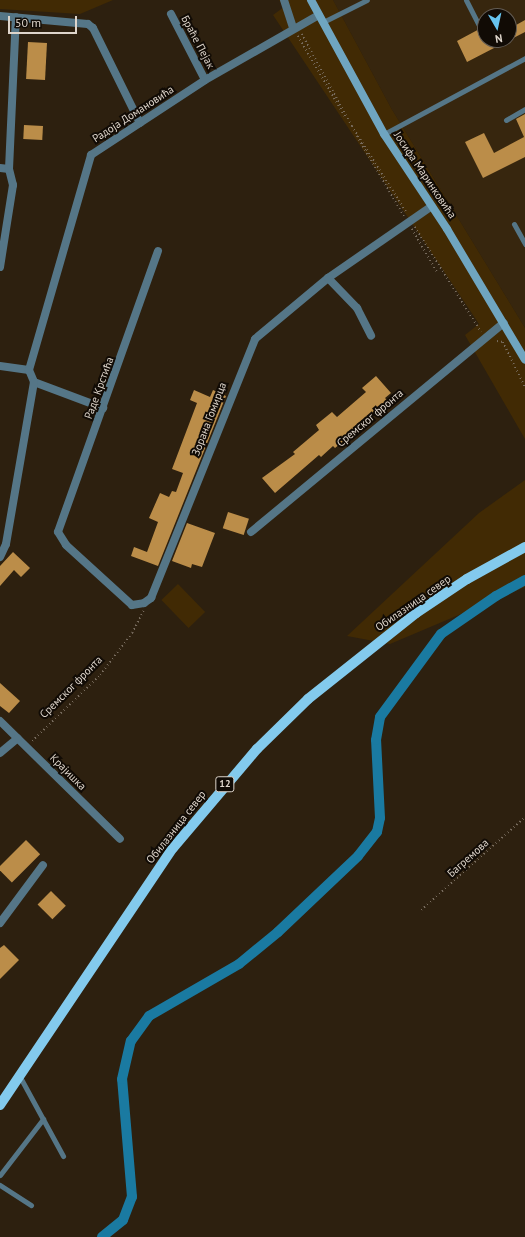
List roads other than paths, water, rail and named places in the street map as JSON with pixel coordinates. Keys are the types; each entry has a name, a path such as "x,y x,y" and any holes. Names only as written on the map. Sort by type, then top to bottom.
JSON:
{"main road":[{"name":"Обилазница север","path":"0,1105 169,854 257,749 308,699 416,613 467,579 525,547"}],"street":[{"path":"284,0 296,26"},
{"name":"Јосифа Маринковића","path":"310,0 384,134 432,206 525,360"},
{"name":"Браће Пејак","path":"171,14 205,80"},
{"path":"0,16 78,21 93,28 140,123"},
{"path":"0,267 13,185 9,169 16,17"},
{"name":"Радоја Домановића","path":"28,370 91,155 205,80 296,26 321,18"},
{"path":"0,168 9,169"},
{"name":"Зорана Гомирца","path":"58,532 66,545 126,600 139,605 151,598 250,346 328,278 432,206"},
{"name":"Раде Крстића","path":"58,532 158,251"},
{"path":"328,278 357,308 371,336"},
{"name":"Сремског фронта","path":"251,532 484,337 504,323"},
{"path":"0,366 28,370 34,382 6,544 0,557"},
{"path":"34,382 103,408"},
{"name":"Крајишка","path":"0,721 120,839"},
{"path":"0,753 18,738"},
{"path":"0,923 43,865"}],"lane":[{"path":"321,18 367,0"},
{"path":"466,0 477,21"},
{"path":"384,134 525,58"},
{"path":"506,120 525,109"},
{"path":"514,224 525,244"},
{"path":"20,1076 63,1156"},
{"path":"0,1175 43,1118"},
{"path":"0,1185 31,1205"}],"waterway":[{"path":"102,1237 123,1220 132,1197 122,1079 131,1041 149,1016 239,964 278,932 358,856 377,832 380,818 376,740 380,717 441,634 496,596 525,580"}]}
